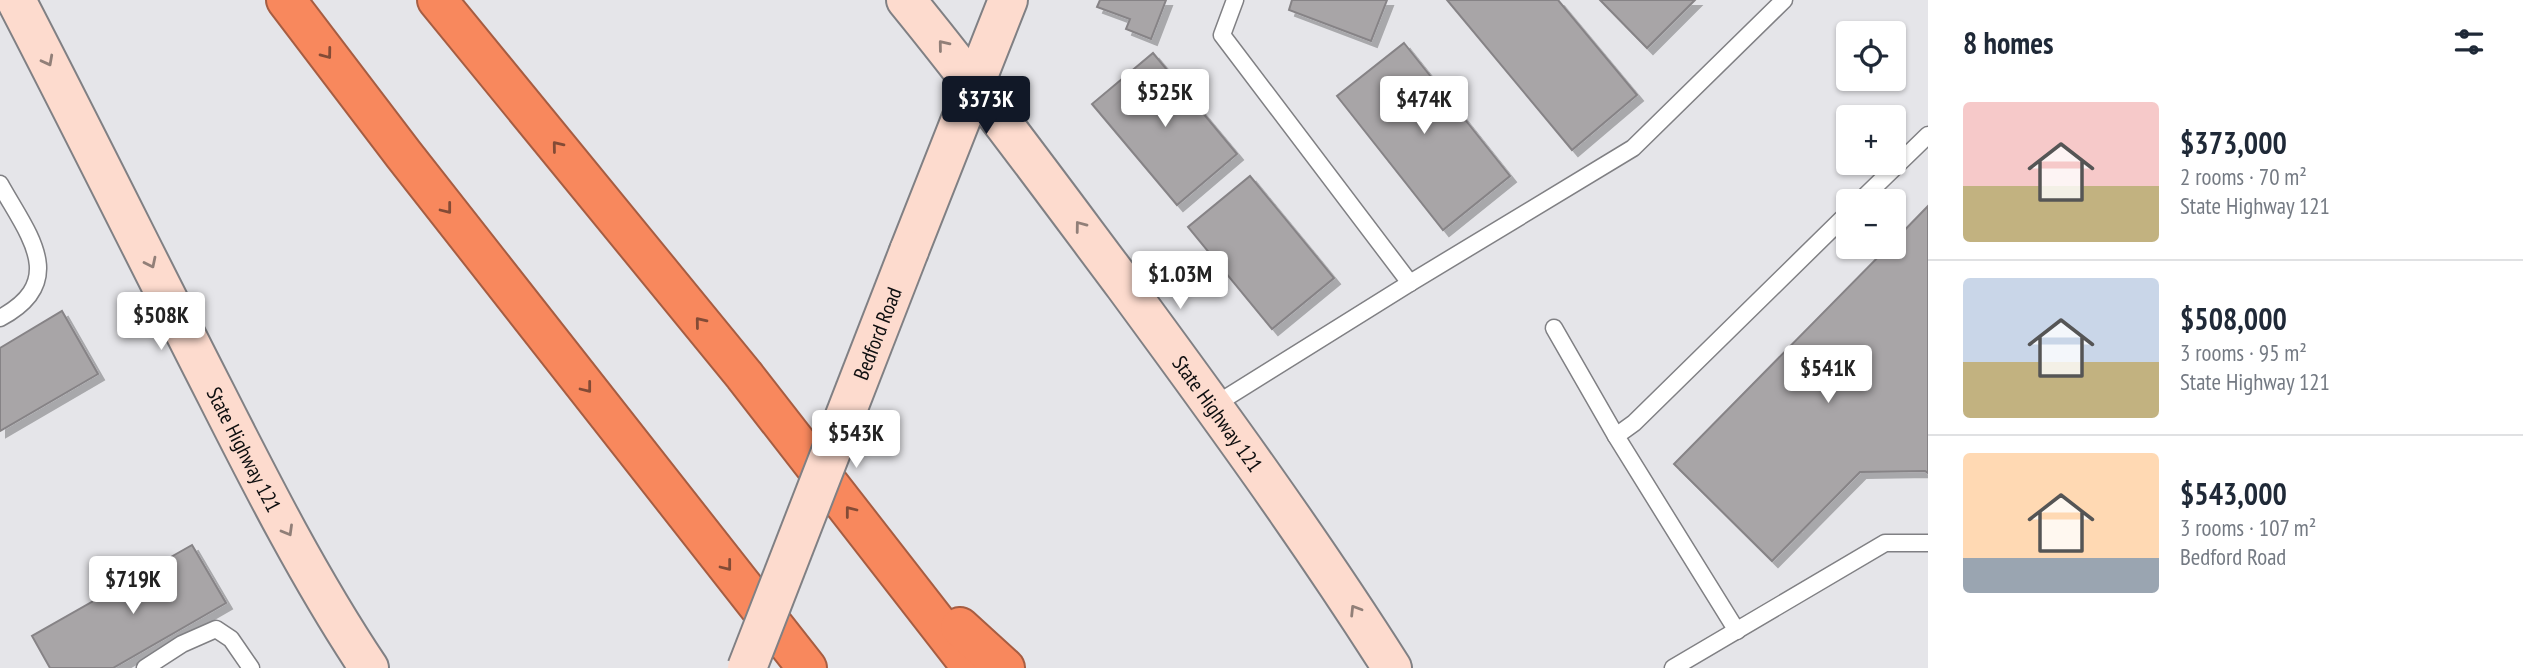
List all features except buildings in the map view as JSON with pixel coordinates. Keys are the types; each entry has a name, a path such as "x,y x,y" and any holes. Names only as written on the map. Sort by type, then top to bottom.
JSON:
{"highway":[{"path":"286,0 404,155 807,668"},
{"path":"437,0 744,375 972,668"},
{"path":"892,564 1005,668"}],"main road":[{"name":"State Highway 121","path":"16,0 267,493 346,634 369,668"},
{"name":"State Highway 121","path":"906,0 974,83 1213,406 1344,592 1392,668"},
{"name":"Bedford Road","path":"747,668 1008,0"}],"lane":[{"path":"1235,0 1222,35 1410,283"},
{"path":"1213,406 1633,148 1784,0"},
{"path":"1872,189 1928,135"},
{"path":"0,184 38,254 39,273 33,291 12,312 0,318"},
{"path":"1616,436 1634,423 1836,225"},
{"path":"1554,328 1616,436 1737,631"},
{"path":"1673,668 1885,543 1928,544"},
{"path":"145,668 182,644 216,629 231,639 251,668"}]}
